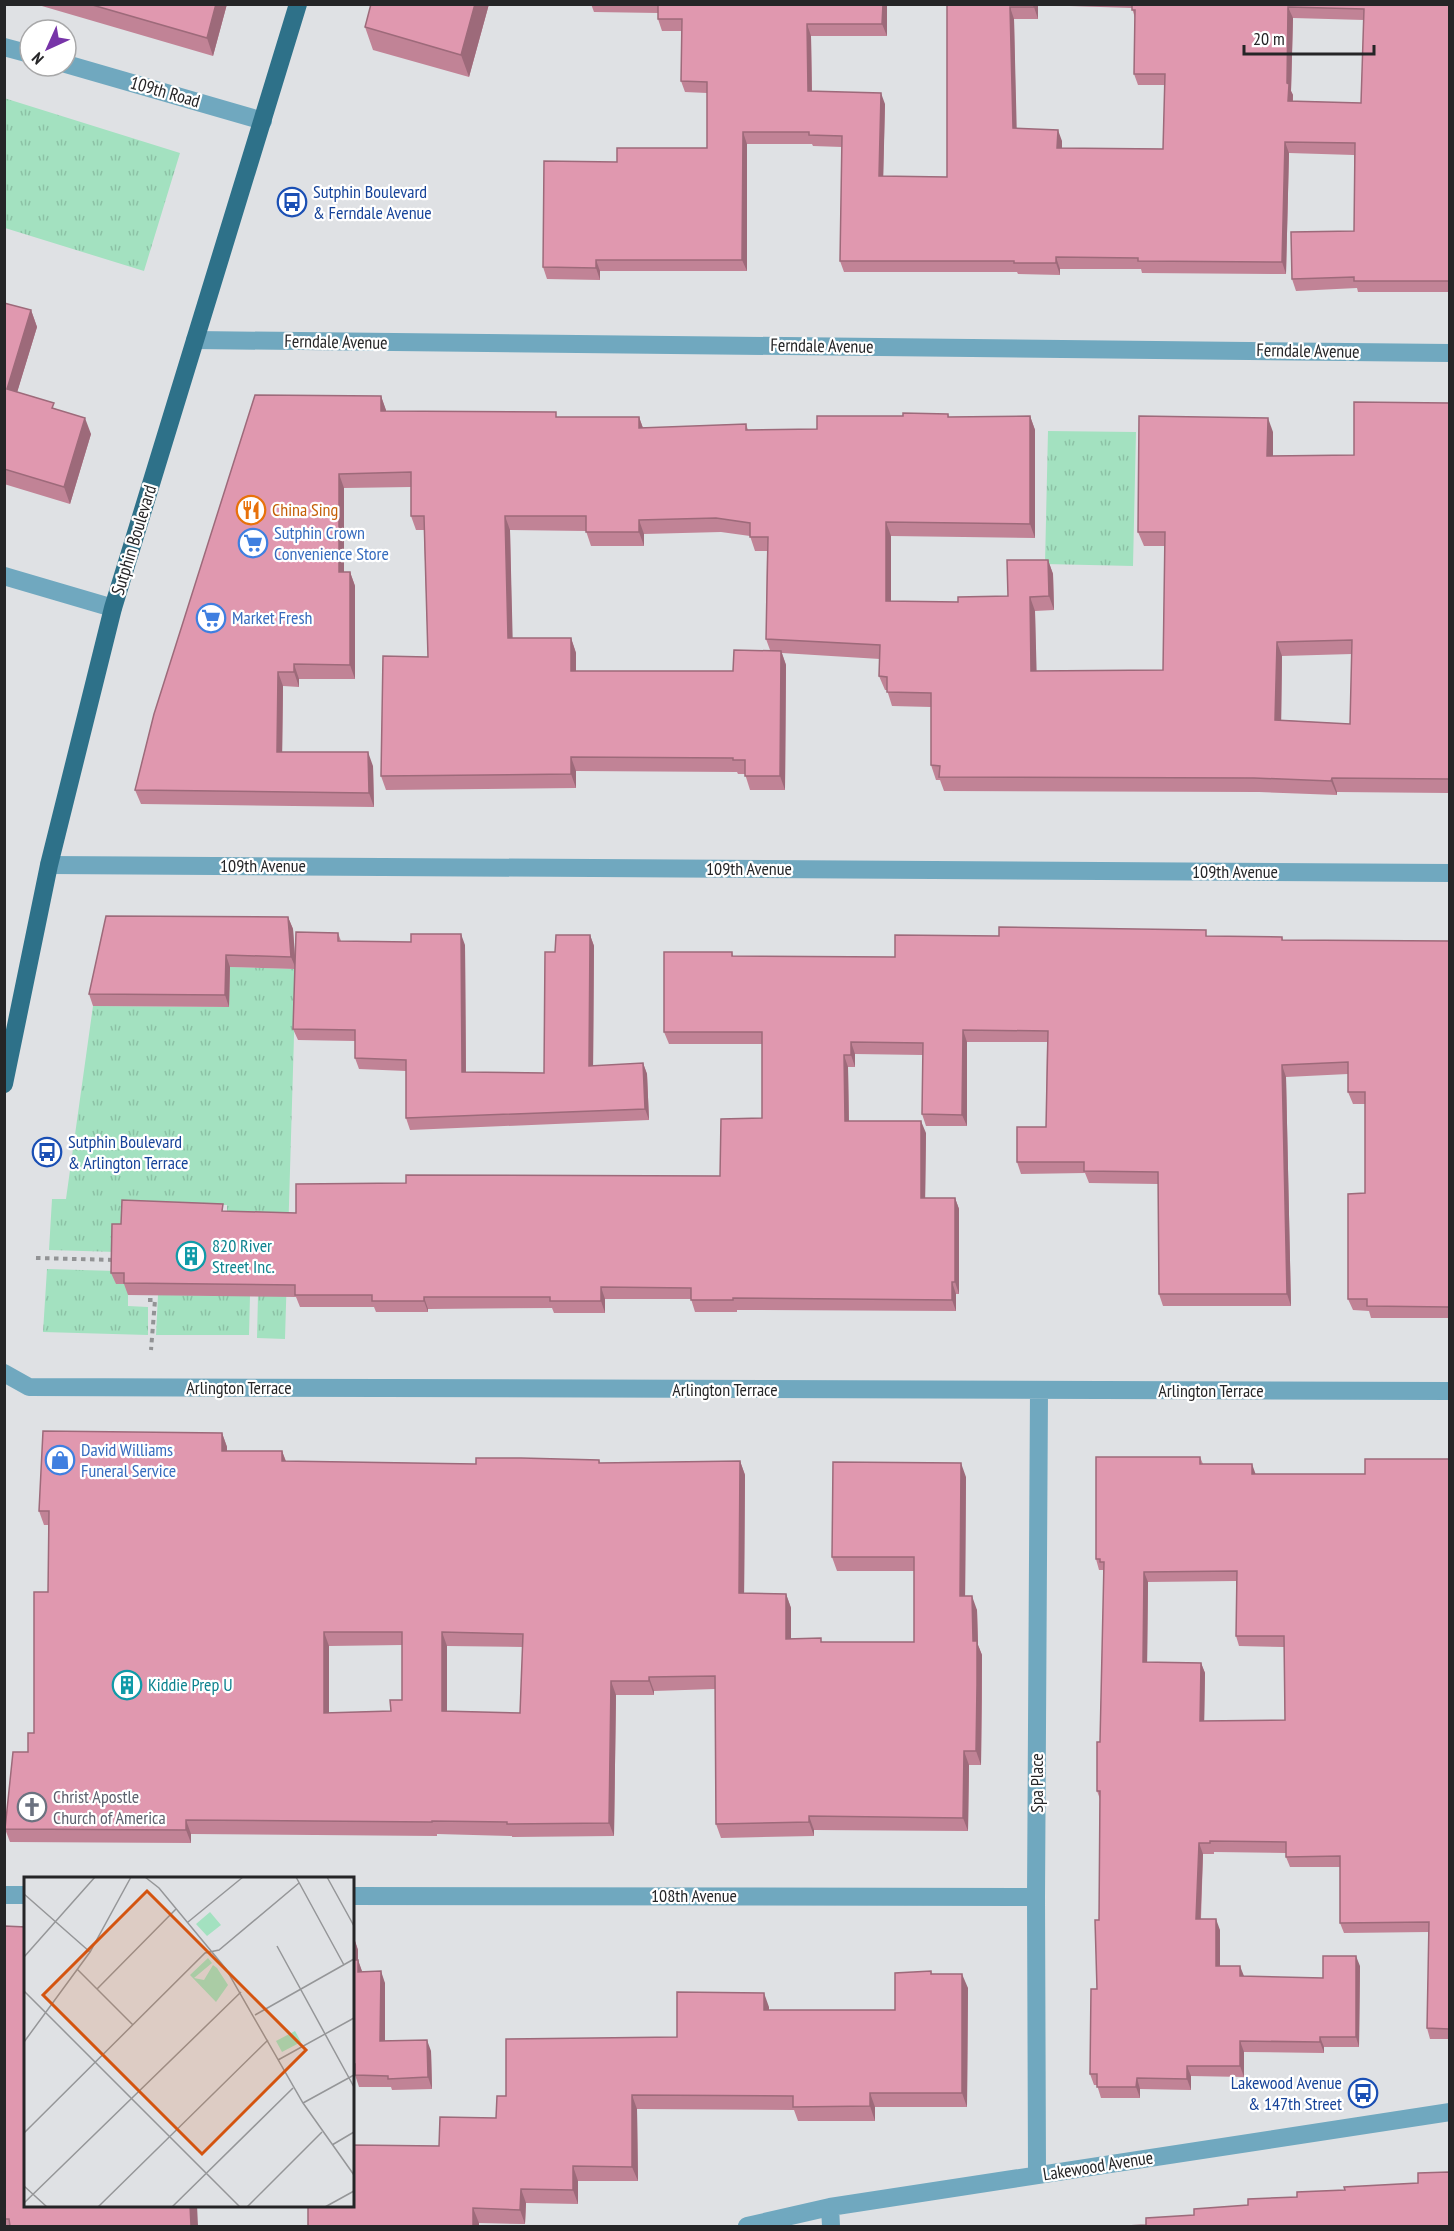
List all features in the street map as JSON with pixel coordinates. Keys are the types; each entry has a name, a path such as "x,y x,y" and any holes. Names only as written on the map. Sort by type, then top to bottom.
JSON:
{"main road":[{"name":"Sutphin Boulevard","path":"4,1084 49,865 113,608 297,4"}],"street":[{"name":"109th Road","path":"78,67 263,121"},
{"name":"Ferndale Avenue","path":"195,340 1449,352"},
{"path":"4,576 113,608"},
{"name":"109th Avenue","path":"49,865 1449,873"},
{"name":"Arlington Terrace","path":"4,1373 29,1387 1449,1391"},
{"name":"Spa Place","path":"1037,2175 1039,1390"},
{"path":"4,1895 24,1895"},
{"name":"108th Avenue","path":"354,1896 1036,1897"},
{"name":"Lakewood Avenue","path":"747,2226 830,2207 1449,2112"},
{"path":"830,2207 831,2226"}],"path":[{"path":"36,1258 117,1260"},
{"path":"148,1300 155,1300 152,1350"}],"green space":[{"path":"4,98 180,153 144,271 5,228"},
{"path":"1048,431 1136,432 1133,566 1045,564"},
{"path":"230,967 296,969 285,1339 257,1338 258,1295 227,1222 227,1205 197,1204 117,1252 49,1250 52,1199 66,1199 93,1006 229,1007"},
{"path":"47,1269 116,1271 128,1284 128,1306 148,1307 148,1335 43,1332"},
{"path":"158,1295 250,1296 249,1335 156,1335"}],"building":[{"path":"89,4 216,4 207,38"},
{"path":"371,4 475,4 461,55 365,27"},
{"path":"658,4 883,4 882,24 807,24 808,91 881,93 879,176 947,177 947,4 1034,4 1034,7 1010,7 1013,128 1058,130 1057,148 1163,149 1165,74 1134,74 1135,10 1132,10 1132,4 1449,4 1449,281 1354,281 1354,277 1292,279 1291,232 1354,231 1355,143 1285,142 1282,262 1138,261 1138,258 1056,257 1056,263 840,261 842,136 809,135 809,132 743,132 742,260 596,260 596,268 543,267 544,161 617,162 617,148 707,148 707,82 681,81 682,19 658,19","holes":["1288,7 1364,9 1361,103 1288,101"]},
{"path":"4,303 31,310 7,389 54,403 52,408 85,418 64,487 4,469"},
{"path":"255,395 381,396 381,411 556,412 556,417 639,417 639,428 746,424 746,430 817,429 817,416 903,416 903,413 948,414 948,417 1030,416 1030,524 886,522 886,601 958,602 958,597 1008,596 1007,560 1048,560 1049,596 1030,597 1031,671 1163,670 1165,532 1138,532 1139,416 1268,418 1267,456 1354,455 1354,402 1449,403 1449,779 1332,778 1331,781 1254,778 939,777 940,766 931,765 931,693 887,692 887,677 879,676 880,645 766,639 768,537 750,537 750,523 716,518 639,520 639,532 586,532 586,516 505,516 508,638 571,638 571,671 733,671 734,650 781,651 780,776 745,776 745,760 733,760 733,758 571,757 571,774 381,776 383,656 428,657 424,516 411,516 411,472 339,474 339,572 350,572 350,665 294,664 294,672 278,672 277,752 368,752 369,793 135,790 154,714","holes":["1352,640 1350,724 1275,720 1277,642"]},
{"path":"106,916 288,917 291,957 226,955 225,995 89,994"},
{"path":"999,927 1206,930 1206,936 1282,937 1282,940 1449,941 1449,1307 1367,1306 1367,1299 1348,1299 1348,1194 1365,1193 1365,1092 1348,1092 1348,1062 1282,1065 1287,1294 1159,1294 1158,1172 1084,1171 1084,1162 1017,1162 1017,1127 1046,1127 1048,1031 963,1030 962,1115 922,1114 923,1043 851,1042 851,1055 844,1055 845,1121 921,1121 921,1198 955,1198 955,1282 952,1282 952,1300 733,1298 733,1300 691,1300 691,1288 601,1287 601,1301 550,1301 550,1297 424,1297 424,1301 372,1301 372,1295 295,1295 295,1285 124,1283 124,1273 111,1273 112,1224 121,1224 122,1200 223,1204 222,1211 296,1213 296,1184 406,1183 406,1175 720,1176 721,1119 762,1118 762,1032 664,1032 664,952 732,952 732,956 895,957 895,935 999,936"},
{"path":"296,932 338,933 338,941 411,942 411,934 461,934 462,1072 544,1073 545,952 555,952 556,935 590,935 589,1066 643,1063 645,1109 406,1118 406,1060 355,1058 355,1030 293,1029"},
{"path":"43,1431 222,1433 222,1451 282,1451 282,1461 476,1464 476,1458 521,1458 599,1460 599,1463 740,1461 739,1593 786,1594 786,1639 821,1638 821,1642 914,1642 914,1557 832,1557 833,1462 961,1463 960,1596 972,1596 973,1641 977,1641 976,1751 964,1751 963,1818 809,1816 809,1822 716,1824 715,1676 649,1677 649,1681 611,1681 609,1823 186,1820 186,1830 5,1829 13,1752 28,1752 28,1733 34,1733 34,1592 48,1592 49,1511 39,1511","holes":["324,1632 402,1632 402,1700 390,1700 391,1711 324,1713","442,1632 523,1634 520,1713 442,1711"]},
{"path":"1096,1457 1200,1457 1200,1464 1252,1464 1252,1474 1365,1474 1365,1459 1449,1459 1449,2029 1427,2028 1429,1922 1340,1923 1340,1856 1286,1857 1286,1842 1210,1841 1210,1843 1199,1843 1196,1919 1216,1919 1216,1966 1240,1966 1240,1976 1323,1978 1323,1956 1356,1956 1356,2037 1320,2037 1320,2042 1240,2041 1240,2066 1187,2066 1187,2079 1137,2078 1136,2087 1097,2087 1097,2074 1090,2074 1091,1989 1097,1989 1095,1920 1099,1920 1100,1791 1097,1791 1097,1742 1100,1742 1104,1562 1096,1559","holes":["1237,1571 1236,1636 1284,1636 1285,1720 1200,1721 1201,1663 1143,1662 1144,1572"]},
{"path":"4,1926 24,1927 24,2207 190,2207 191,2226 10,2226 9,2219 4,2219"},
{"path":"354,1960 358,1960 358,1972 381,1971 380,2041 427,2040 428,2077 388,2079 388,2076 355,2075"},
{"path":"931,1971 931,1974 962,1974 962,2093 870,2093 870,2106 793,2107 793,2096 632,2095 632,2167 573,2166 573,2190 521,2189 520,2210 473,2208 473,2226 308,2226 308,2207 354,2207 354,2145 439,2146 440,2117 496,2118 497,2096 506,2096 506,2039 677,2037 677,1992 764,1993 764,2010 895,2010 895,1973"},
{"path":"1449,2172 1449,2226 1126,2226 1146,2225 1146,2218 1194,2215 1194,2209 1248,2205 1248,2199 1297,2197 1297,2192 1345,2190 1344,2187 1418,2183 1418,2173"}],"place":[{"name":"Sutphin Boulevard & Ferndale Avenue","path":"292,202"},
{"name":"China Sing","path":"251,510"},
{"name":"Sutphin Crown Convenience Store","path":"253,543"},
{"name":"Market Fresh","path":"211,618"},
{"name":"Sutphin Boulevard & Arlington Terrace","path":"47,1152"},
{"name":"820 River Street Inc.","path":"191,1256"},
{"name":"David Williams Funeral Service","path":"60,1460"},
{"name":"Kiddie Prep U","path":"127,1685"},
{"name":"Christ Apostle Church of America","path":"32,1807"},
{"name":"Lakewood Avenue & 147th Street","path":"1363,2093"}]}
